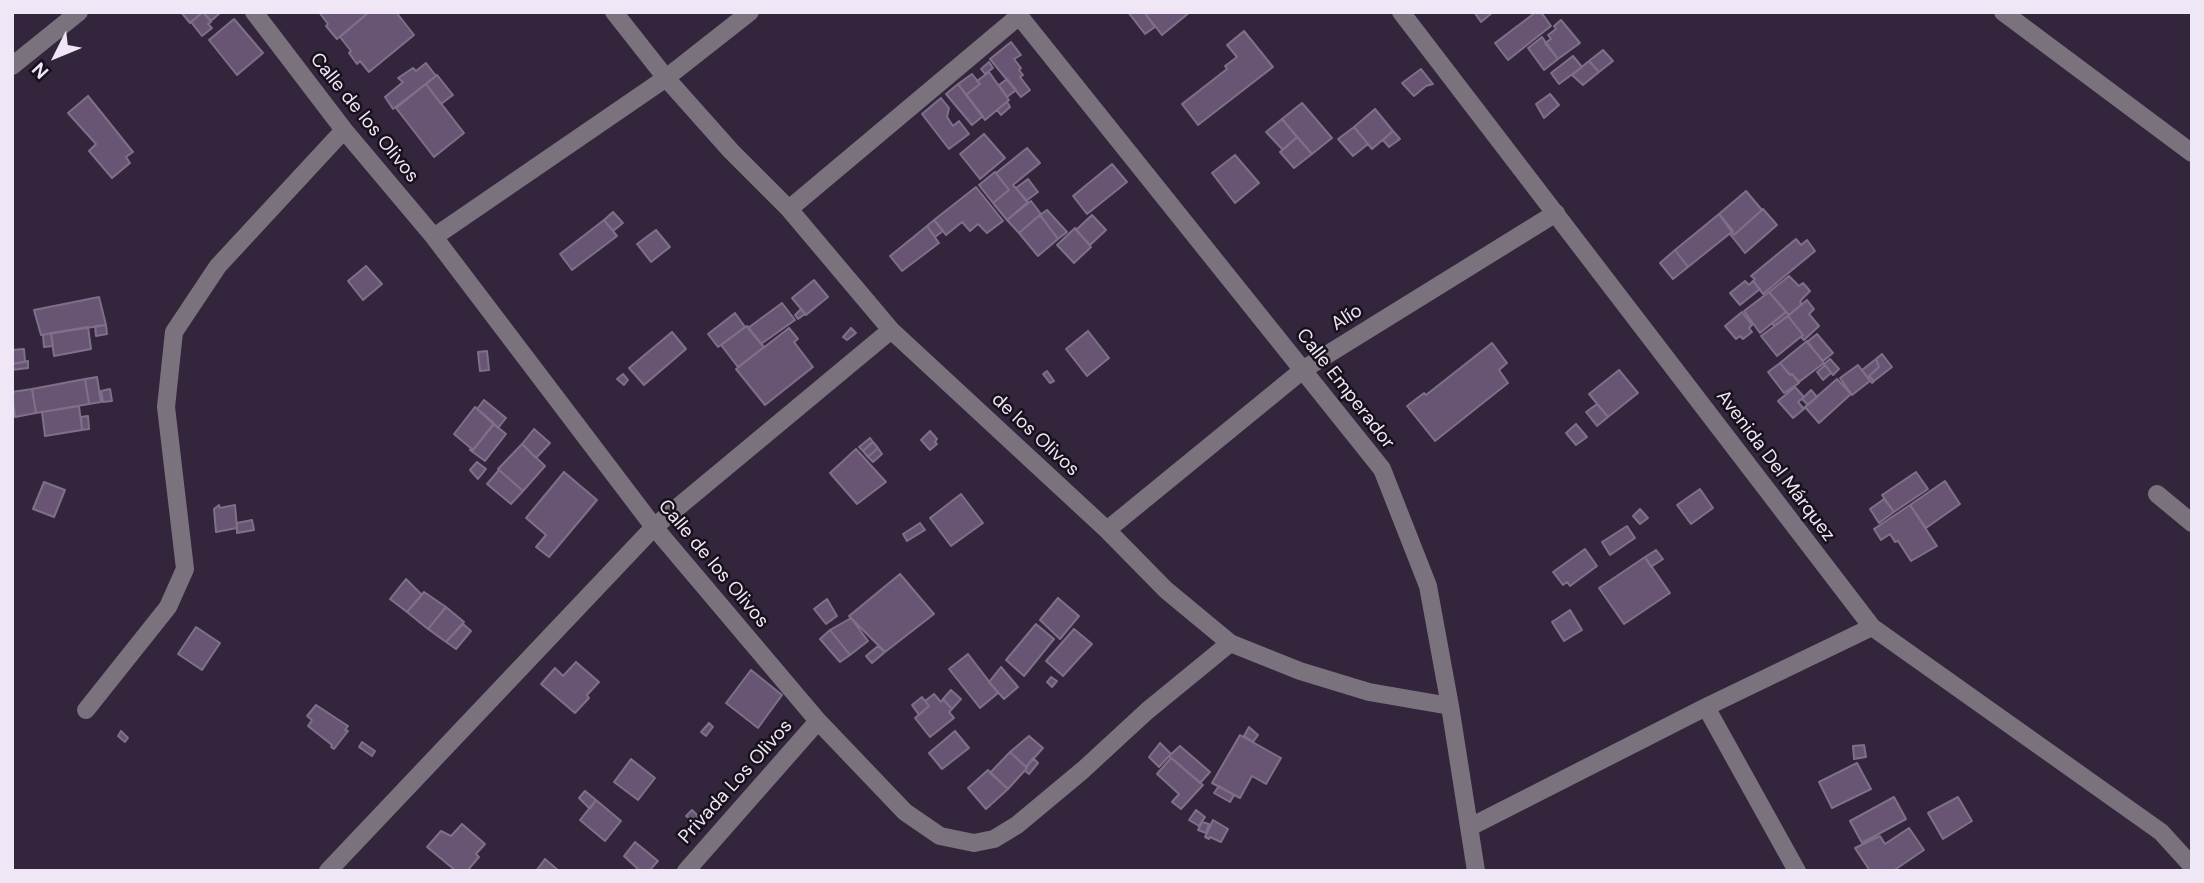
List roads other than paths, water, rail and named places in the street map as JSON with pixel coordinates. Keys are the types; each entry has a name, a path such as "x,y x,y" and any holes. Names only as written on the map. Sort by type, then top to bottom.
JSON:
{"street":[{"path":"12,66 79,12"},
{"name":"Calle de los Olivos","path":"254,12 344,130 434,237 654,527 818,722 905,811 940,836 974,843 994,839 1017,825 1083,770 1147,711 1230,643"},
{"name":"de los Olivos","path":"614,12 666,78 789,209 891,330 1107,530 1166,590 1230,643 1300,671 1369,692 1450,706"},
{"path":"434,237 666,78 750,12"},
{"name":"Avenida Del Márquez","path":"1401,12 1872,627 2161,832 2192,866"},
{"path":"2003,12 2192,153"},
{"path":"789,209 1017,14"},
{"name":"Calle Emperador","path":"1017,14 1382,468 1428,586 1476,871"},
{"path":"86,710 168,607 185,569 166,407 174,332 218,266 344,130"},
{"name":"Alío","path":"1107,530 1304,369 1556,213"},
{"path":"328,871 654,527 891,330"},
{"path":"2157,494 2192,523"},
{"path":"1470,827 1706,707 1872,627"},
{"path":"1706,707 1797,871"},
{"name":"Privada Los Olivos","path":"686,871 818,722"}]}
